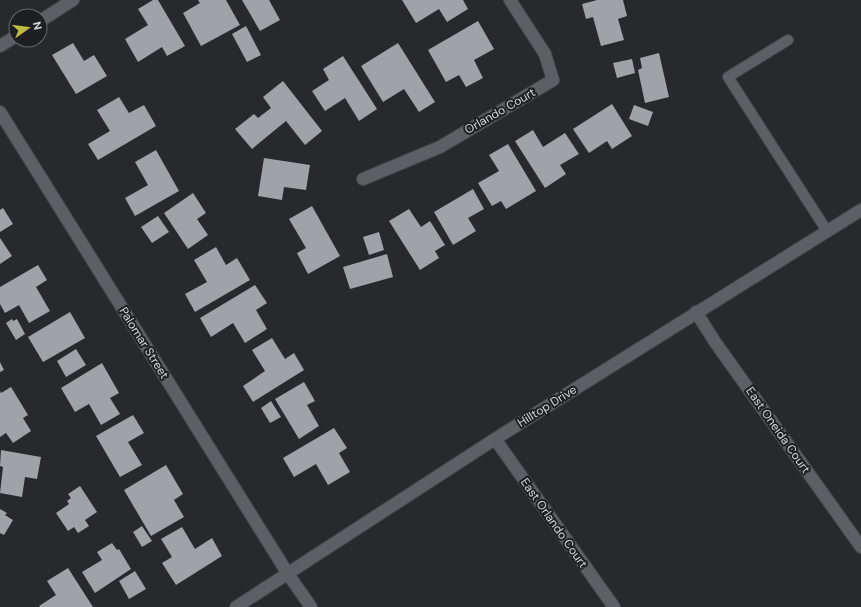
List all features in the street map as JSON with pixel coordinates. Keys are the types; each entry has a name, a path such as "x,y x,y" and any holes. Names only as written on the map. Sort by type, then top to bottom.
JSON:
{"main road":[{"path":"48,16 73,0"},
{"name":"Orlando Court","path":"363,179 440,146 553,80 545,54 510,0"},
{"name":"Palomar Street","path":"0,112 288,574 311,607"},
{"name":"Hilltop Drive","path":"236,607 495,439 861,210"},
{"name":"East Oneida Court","path":"696,312 715,342 861,547"},
{"name":"East Orlando Court","path":"495,439 614,607"}],"lane":[{"path":"788,40 728,77 827,231"}],"building":[{"path":"153,0 158,0 185,46 167,56 162,47 138,62 125,39 148,25 138,9"},
{"path":"198,0 226,0 240,25 201,46 183,13 200,3"},
{"path":"242,0 269,0 280,20 260,31"},
{"path":"402,0 463,0 468,9 447,22 439,9 416,23"},
{"path":"597,0 623,0 627,16 618,19 624,40 601,46 593,17 586,19 582,4"},
{"path":"478,21 494,49 474,60 483,78 466,87 459,75 446,82 428,50"},
{"path":"246,26 261,55 247,62 232,34"},
{"path":"73,43 84,61 94,55 107,76 76,94 52,55"},
{"path":"398,43 435,102 419,112 404,89 383,102 361,66"},
{"path":"659,53 669,97 645,103 638,70 642,68 640,58"},
{"path":"343,56 377,109 359,121 345,98 325,111 312,91 329,80 323,69"},
{"path":"632,59 635,73 617,78 613,63"},
{"path":"283,81 322,131 305,145 286,121 252,149 235,129 254,114 258,118 271,108 263,97"},
{"path":"119,97 129,113 144,105 156,126 98,160 88,144 110,131 97,110"},
{"path":"612,104 632,136 612,149 607,141 589,153 573,129"},
{"path":"634,105 653,112 648,126 629,119"},
{"path":"533,130 543,147 565,133 579,154 560,165 566,174 545,188 515,141"},
{"path":"508,144 536,191 506,209 501,201 492,206 478,183 499,171 489,155"},
{"path":"156,150 179,191 135,216 125,198 148,185 135,162"},
{"path":"264,158 310,165 306,190 284,187 282,200 258,196"},
{"path":"473,189 484,209 468,218 476,231 453,245 434,212"},
{"path":"193,193 206,213 197,219 208,235 188,249 164,213"},
{"path":"312,206 340,256 308,274 297,253 306,248 289,219"},
{"path":"3,208 13,224 0,232 0,210"},
{"path":"409,209 421,227 430,221 445,245 435,251 439,258 420,270 389,221"},
{"path":"158,216 169,232 152,243 141,227"},
{"path":"379,232 384,250 369,255 363,237"},
{"path":"0,238 12,256 0,264"},
{"path":"216,247 226,265 237,258 250,280 195,312 185,294 207,282 194,260"},
{"path":"387,254 393,277 350,289 343,267"},
{"path":"38,265 47,280 36,287 50,311 29,323 19,305 5,313 0,304 0,287"},
{"path":"255,285 267,303 256,310 267,329 245,343 233,323 211,337 200,318"},
{"path":"70,312 85,338 43,362 28,337"},
{"path":"12,319 13,321 17,319 25,334 16,340 6,323"},
{"path":"272,338 285,359 294,353 304,370 253,402 243,386 265,371 252,350"},
{"path":"76,349 86,365 66,377 57,361"},
{"path":"0,362 4,370 0,372"},
{"path":"102,363 119,393 110,398 120,414 101,425 89,404 75,412 61,388"},
{"path":"304,382 315,401 307,405 319,426 299,439 275,399"},
{"path":"11,387 28,415 23,418 31,431 13,443 6,433 0,437 0,391 1,393"},
{"path":"271,401 281,417 270,423 261,408"},
{"path":"133,415 144,433 128,442 142,465 120,477 96,436"},
{"path":"334,428 347,448 339,453 350,472 328,485 316,464 294,477 283,458"},
{"path":"1,450 41,457 37,479 25,477 22,497 0,493 3,467 0,466"},
{"path":"166,465 183,494 174,500 184,517 151,536 124,490"},
{"path":"80,486 97,512 85,520 89,526 78,533 74,527 68,531 56,513 69,504 67,501 71,498 68,494"},
{"path":"0,509 7,513 5,515 13,520 4,535 0,533"},
{"path":"142,526 152,541 142,547 133,532"},
{"path":"182,527 195,549 212,538 222,556 176,585 162,563 172,557 161,539"},
{"path":"112,543 117,550 119,549 131,569 95,593 82,572 102,560 97,552"},
{"path":"68,568 93,607 40,607 39,606 56,595 47,581"},
{"path":"135,571 146,589 129,599 119,581"}]}
